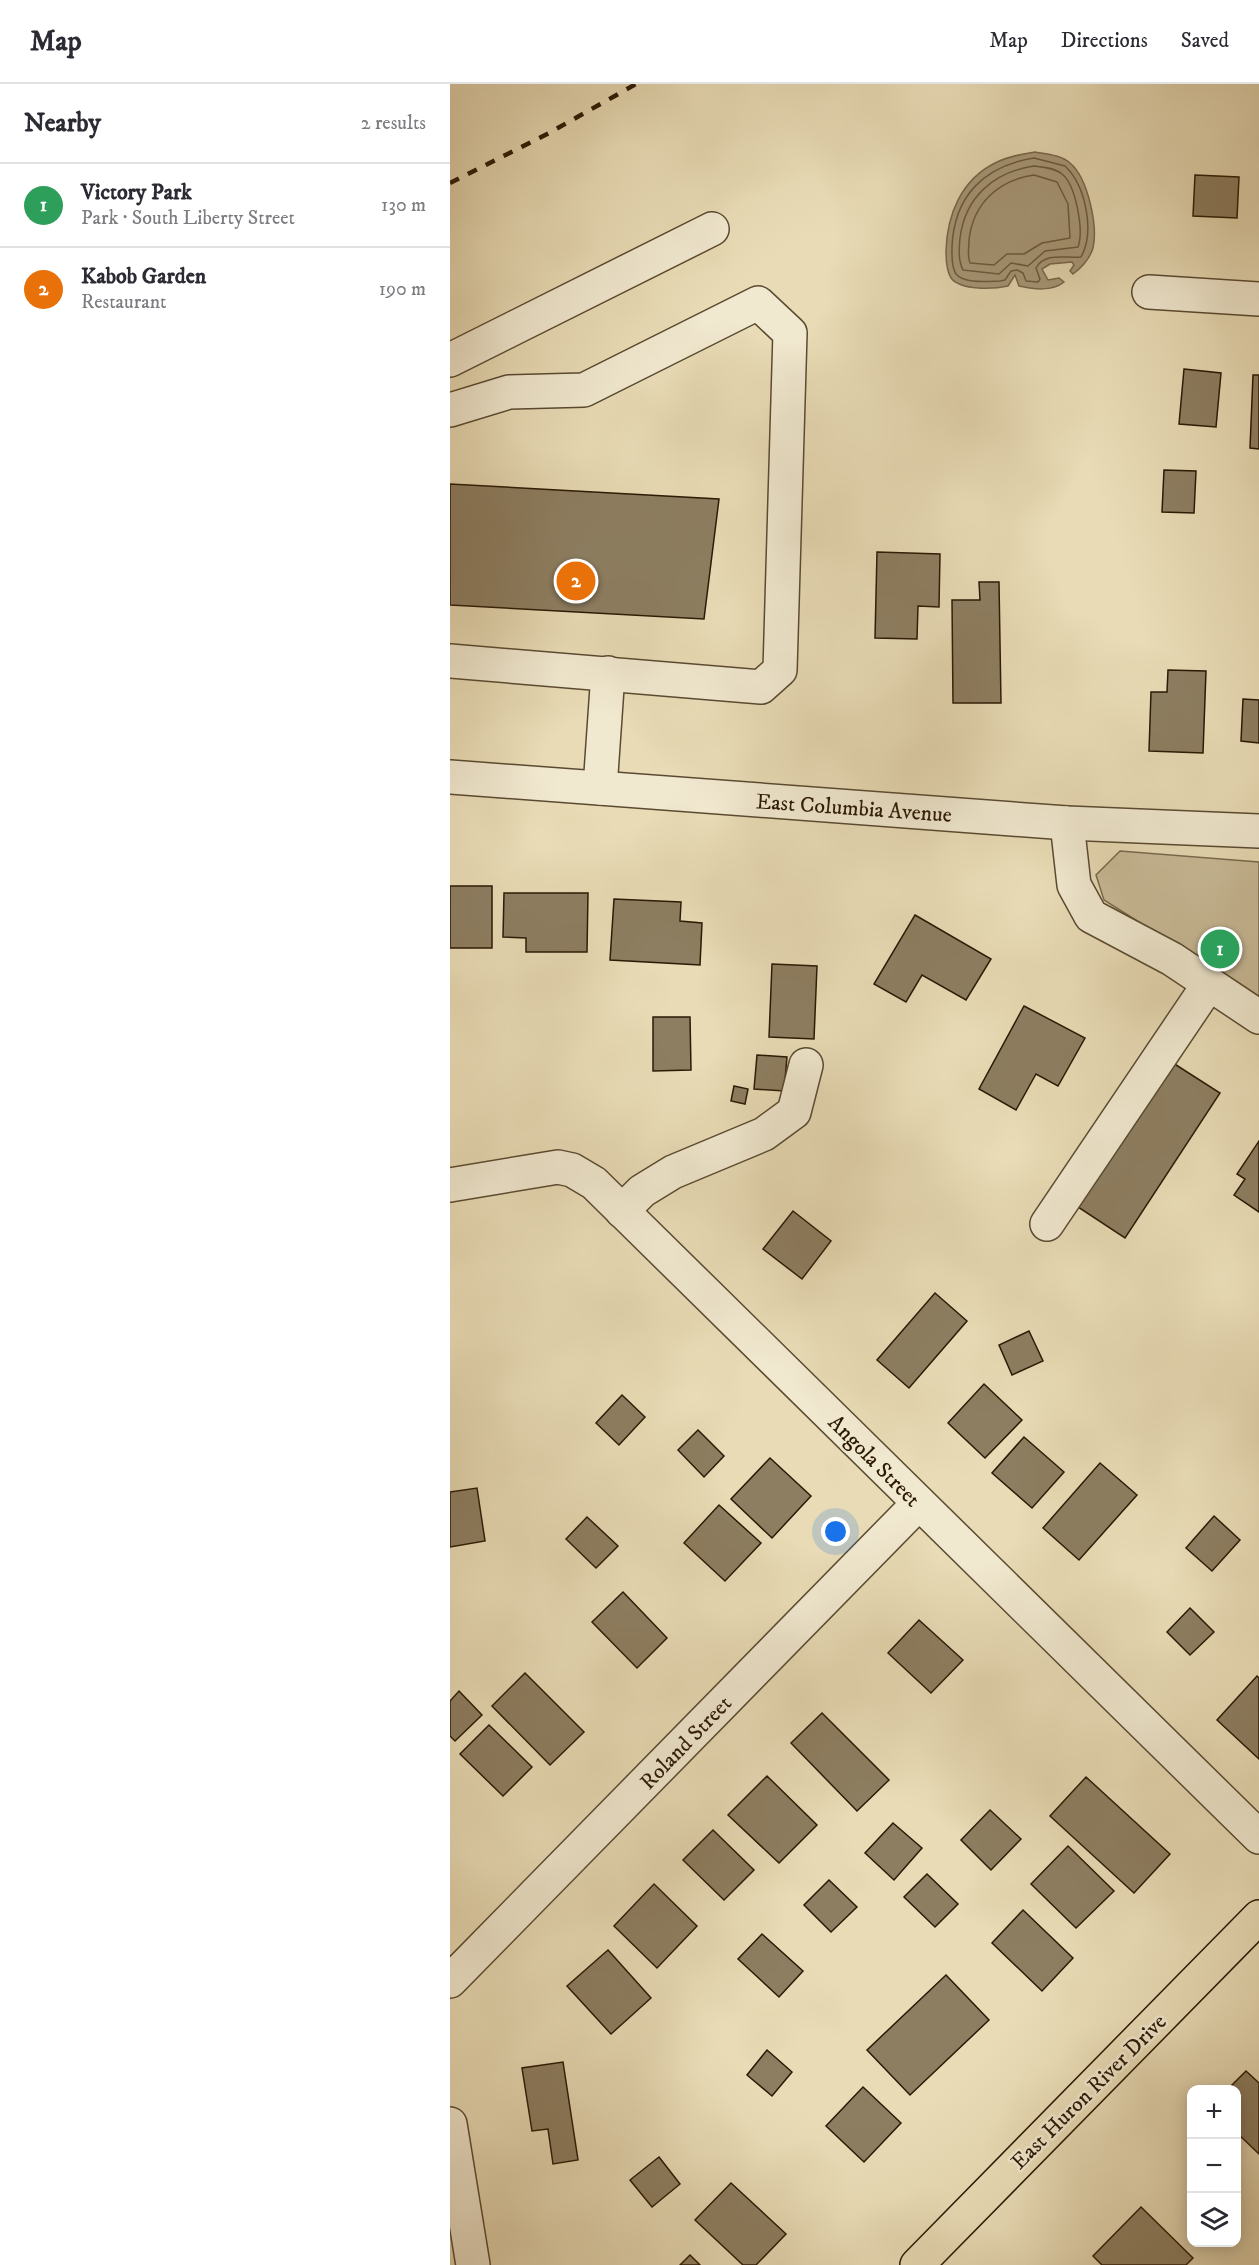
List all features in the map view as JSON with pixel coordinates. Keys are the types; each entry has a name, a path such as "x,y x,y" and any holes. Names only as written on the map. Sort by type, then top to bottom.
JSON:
{"main road":[{"name":"East Huron River Drive","path":"917,2265 1259,1917"}],"street":[{"path":"450,360 712,229"},
{"path":"1149,292 1259,299"},
{"path":"450,410 509,392 584,390 758,303 790,333 780,670 761,687 450,661"},
{"path":"600,788 608,673"},
{"name":"East Columbia Avenue","path":"450,777 1067,823 1259,831"},
{"path":"1067,823 1074,885 1091,916 1172,959 1259,1017"},
{"path":"1047,1224 1209,984"},
{"path":"622,1211 642,1191 673,1172 764,1134 794,1112 806,1065"},
{"name":"Angola Street","path":"453,1185 558,1167 572,1170 594,1183 1259,1837"},
{"name":"Roland Street","path":"450,1981 919,1503"},
{"path":"450,2124 473,2265"}],"shaded area":[{"path":"1120,851 1259,862 1259,998 1104,900 1096,875"}],"water":[{"path":"1035,152 1066,160 1082,180 1093,215 1094,239 1090,255 1073,274 1070,271 1074,265 1072,262 1050,264 1042,269 1048,280 1059,278 1064,282 1054,287 1036,289 1019,286 1015,275 1008,286 1002,287 978,288 956,282 951,278 947,268 946,254 949,224 958,200 973,179 983,170 1004,159"}],"building":[{"path":"1195,175 1239,177 1237,218 1193,216"},
{"path":"1184,369 1221,373 1216,427 1179,424"},
{"path":"1253,375 1259,375 1259,449 1250,448"},
{"path":"1164,470 1196,471 1194,513 1162,512"},
{"path":"450,484 719,499 704,619 450,605"},
{"path":"877,552 940,554 939,607 918,606 917,639 875,638"},
{"path":"979,582 999,582 1001,703 953,703 952,600 980,600"},
{"path":"1168,670 1206,671 1203,753 1149,751 1151,692 1167,692"},
{"path":"1243,699 1259,700 1259,743 1241,741"},
{"path":"450,886 492,886 492,948 450,948"},
{"path":"504,893 588,893 587,952 526,952 526,938 503,937"},
{"path":"614,899 681,902 680,921 702,923 700,965 610,960"},
{"path":"915,915 991,959 966,1000 922,975 906,1002 874,984"},
{"path":"772,964 817,966 814,1039 769,1037"},
{"path":"1024,1006 1085,1038 1058,1086 1036,1074 1016,1110 979,1089"},
{"path":"653,1017 690,1017 691,1070 653,1071"},
{"path":"757,1055 787,1057 784,1091 754,1089"},
{"path":"1173,1063 1220,1093 1125,1238 1078,1207"},
{"path":"734,1086 748,1089 745,1104 731,1101"},
{"path":"1259,1141 1259,1212 1234,1195 1245,1179 1237,1174"},
{"path":"793,1211 831,1241 802,1279 763,1249"},
{"path":"935,1293 967,1321 909,1388 877,1360"},
{"path":"1029,1331 1043,1361 1012,1375 999,1345"},
{"path":"984,1384 1022,1420 985,1458 948,1423"},
{"path":"622,1395 645,1417 619,1445 596,1423"},
{"path":"698,1430 724,1456 704,1477 678,1450"},
{"path":"1024,1437 1064,1472 1032,1508 992,1473"},
{"path":"770,1458 811,1496 772,1538 731,1499"},
{"path":"1100,1463 1137,1495 1079,1560 1043,1528"},
{"path":"477,1488 485,1541 450,1547 450,1492"},
{"path":"719,1505 761,1543 725,1581 684,1543"},
{"path":"1214,1516 1240,1540 1212,1571 1186,1548"},
{"path":"587,1517 618,1546 596,1568 566,1539"},
{"path":"623,1592 667,1638 637,1668 592,1622"},
{"path":"1190,1608 1214,1632 1190,1655 1167,1632"},
{"path":"919,1620 963,1660 931,1693 888,1653"},
{"path":"525,1673 584,1732 550,1765 492,1706"},
{"path":"1257,1676 1259,1678 1259,1759 1217,1720"},
{"path":"459,1691 482,1715 455,1741 450,1736 450,1701"},
{"path":"822,1713 889,1780 857,1811 791,1743"},
{"path":"489,1725 532,1767 503,1796 460,1754"},
{"path":"767,1776 817,1825 779,1863 728,1815"},
{"path":"1086,1777 1170,1854 1134,1893 1050,1816"},
{"path":"990,1810 1021,1839 991,1870 961,1840"},
{"path":"893,1823 922,1848 894,1880 865,1853"},
{"path":"713,1830 754,1870 724,1900 683,1860"},
{"path":"1068,1846 1114,1891 1076,1928 1031,1884"},
{"path":"927,1874 958,1904 935,1927 904,1897"},
{"path":"829,1880 857,1907 831,1932 804,1905"},
{"path":"654,1884 697,1926 657,1968 614,1926"},
{"path":"1023,1910 1073,1958 1042,1991 992,1943"},
{"path":"762,1934 803,1971 779,1997 738,1959"},
{"path":"608,1950 651,1998 611,2034 567,1986"},
{"path":"946,1975 989,2020 910,2095 867,2050"},
{"path":"767,2050 792,2072 772,2096 747,2075"},
{"path":"563,2062 578,2160 553,2164 548,2129 532,2131 522,2068"},
{"path":"1246,2071 1259,2083 1259,2154 1241,2137 1241,2085 1232,2085"},
{"path":"863,2087 901,2123 864,2162 826,2126"},
{"path":"659,2157 680,2184 652,2207 630,2180"},
{"path":"731,2183 786,2234 756,2265 743,2265 695,2220"},
{"path":"1141,2207 1193,2258 1186,2265 1102,2265 1093,2256"},
{"path":"690,2255 700,2265 680,2265"}],"railway":[{"path":"450,183 549,133 636,84"}],"place":[{"name":"Kabob Garden","path":"576,581"},
{"name":"Victory Park","path":"1220,949"}]}
